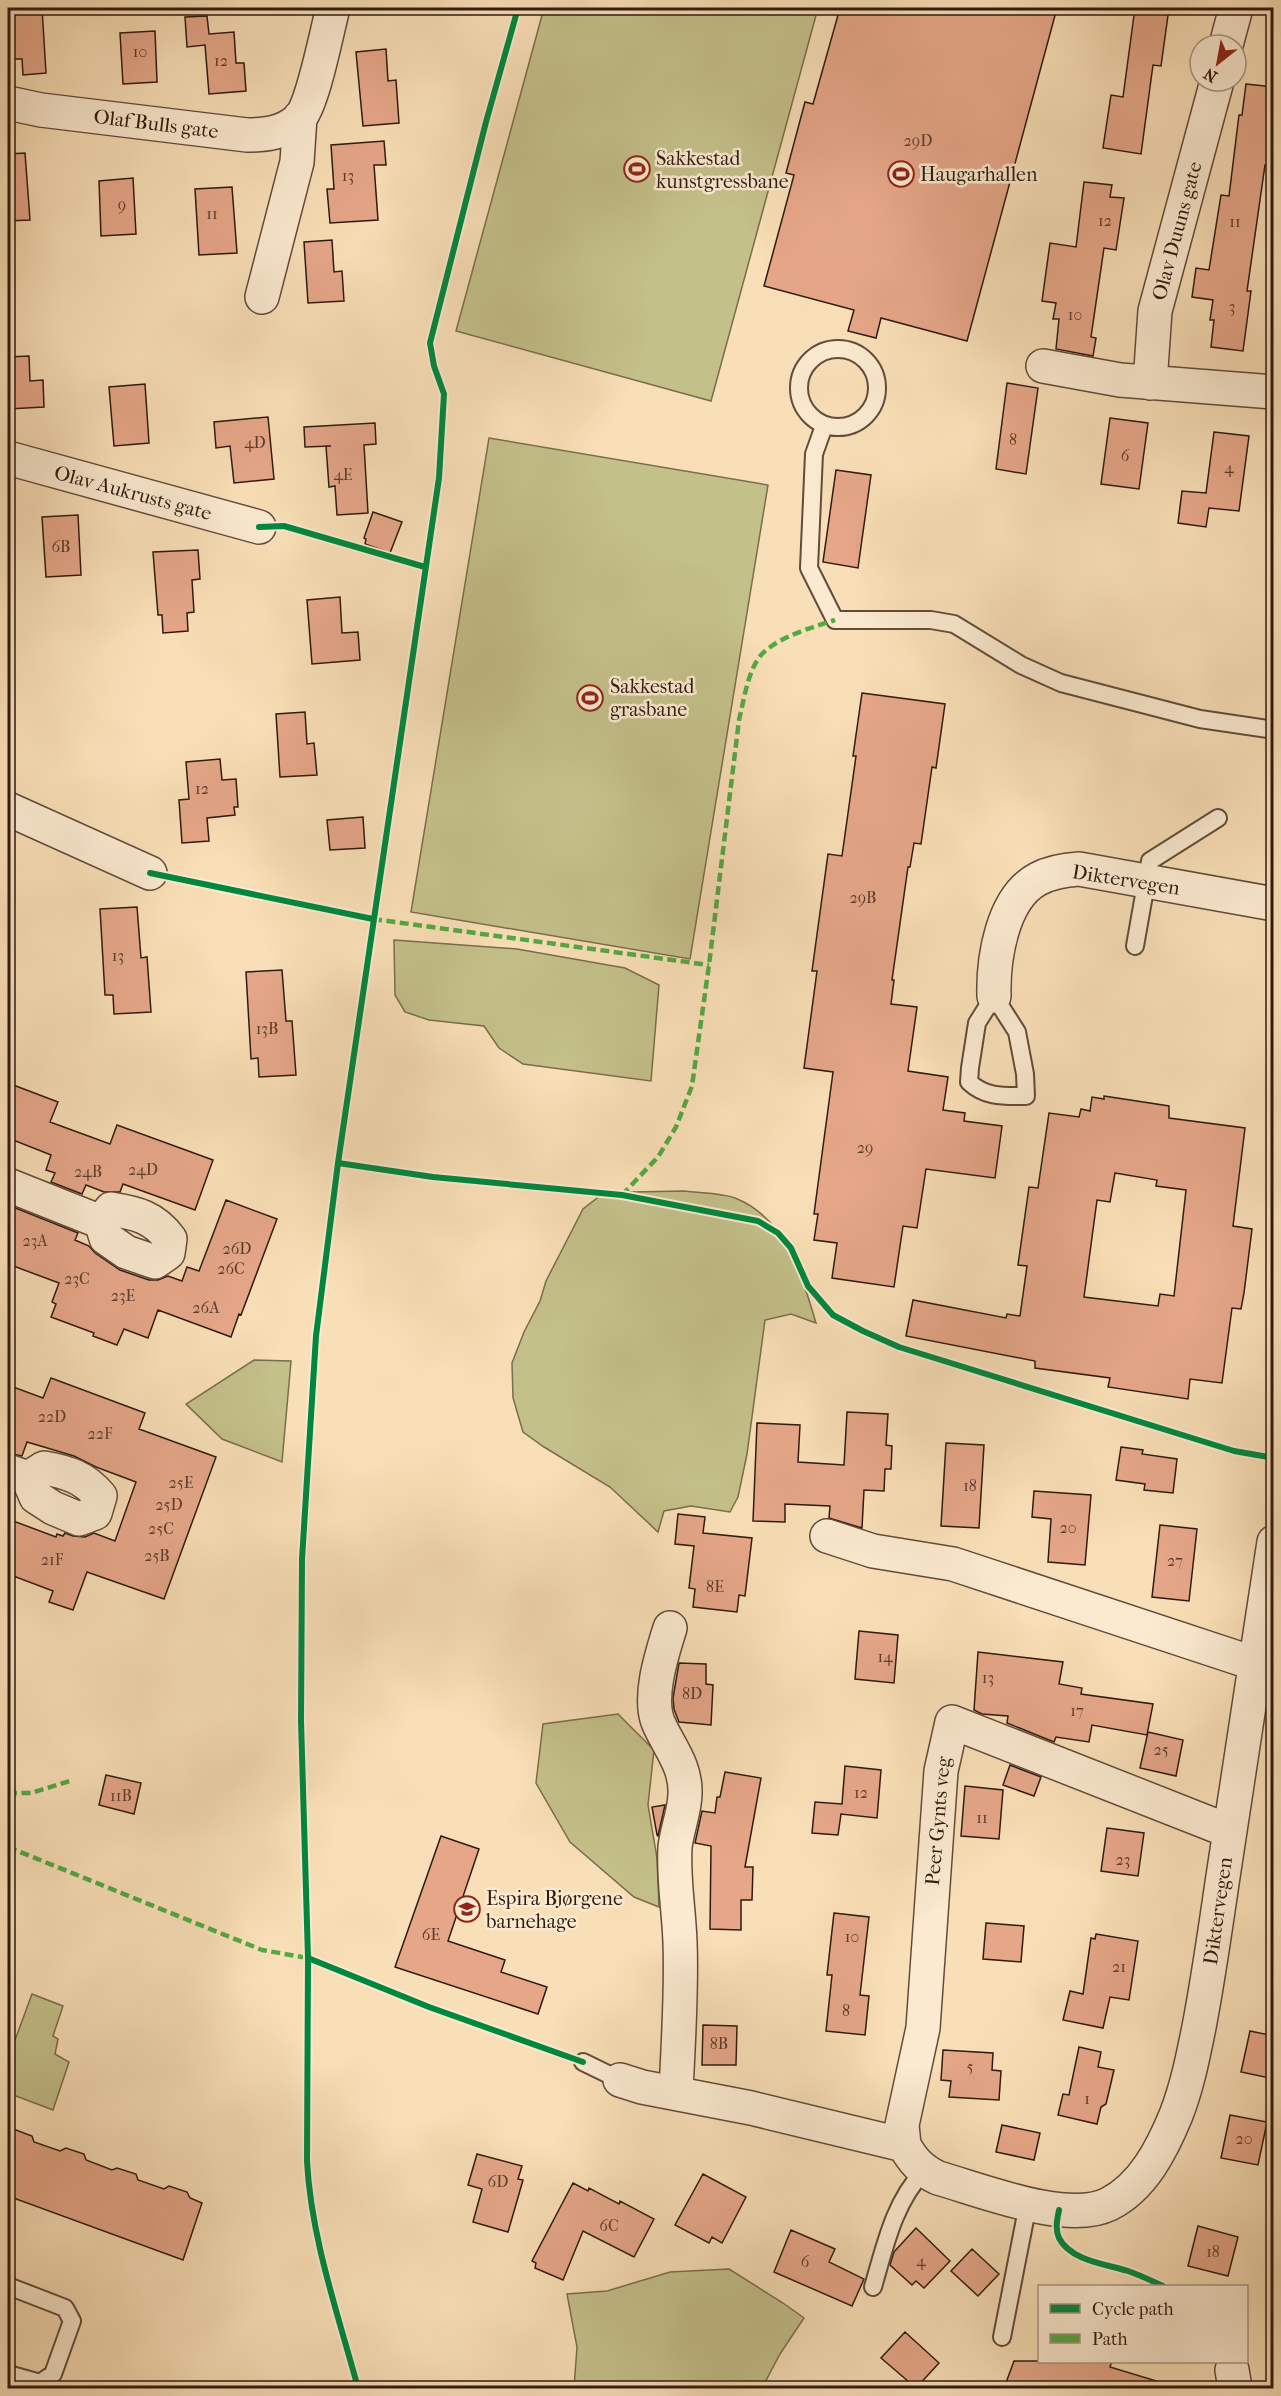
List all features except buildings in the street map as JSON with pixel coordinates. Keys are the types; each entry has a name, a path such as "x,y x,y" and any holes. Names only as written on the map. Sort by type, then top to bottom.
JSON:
{"street":[{"path":"261,297 297,162 300,117 308,102 333,8"},
{"path":"1229,33 1236,8"},
{"name":"Olav Duuns gate","path":"1150,382 1155,311 1214,93"},
{"name":"Olaf Bulls gate","path":"8,103 41,110 247,135 267,135 286,128 300,117"},
{"path":"1043,366 1120,380 1274,392"},
{"name":"Olav Aukrusts gate","path":"8,458 259,527"},
{"path":"8,809 150,873"},
{"name":"Diktervegen","path":"994,996 993,975 999,940 1009,911 1036,879 1057,871 1079,869 1274,904"},
{"path":"8,1185 102,1222"},
{"path":"827,1536 873,1551 953,1564 1256,1664"},
{"name":"Diktervegen","path":"1044,2207 1083,2211 1108,2205 1129,2192 1145,2173 1172,2124 1192,2064 1207,1985 1274,1542"},
{"path":"670,1628 660,1660 656,1692 657,1719 680,1761 685,1795 675,1845 681,1981 676,2093"},
{"name":"Peer Gynts veg","path":"904,2145 903,2125 923,2028 941,1771 952,1722 1230,1831"},
{"path":"620,2079 642,2087 751,2108 904,2145 911,2159 924,2171 938,2178 1044,2207"}],"lane":[{"path":"841,349 862,357 875,375 876,397 866,417 846,427 824,426 806,412 798,391 803,369 819,353 841,349"},
{"path":"824,426 814,454 809,568 835,620 930,620 954,624 1021,665 1061,683 1200,719 1274,730"},
{"path":"1135,946 1150,861 1218,818"},
{"path":"994,996 1017,1032 1025,1074 1026,1096 996,1096 978,1090 969,1082 977,1023 994,996"},
{"path":"583,2062 620,2079"},
{"path":"873,2286 893,2222 905,2195 924,2171"},
{"path":"1002,2337 1044,2207"},
{"path":"8,2286 65,2308 72,2321 53,2374 39,2383 8,2374"}],"shaded area":[{"name":"Sakkestad kunstgressbane","path":"544,8 818,8 711,401 456,331"},
{"name":"Sakkestad grasbane","path":"489,438 768,485 690,959 411,912"},
{"path":"394,940 517,949 625,968 659,985 651,1081 523,1064 499,1048 484,1026 429,1020 405,1012 395,995"},
{"path":"684,1191 730,1196 753,1207 767,1219 779,1234 798,1268 816,1323 791,1314 765,1320 747,1454 738,1497 730,1512 691,1506 664,1511 658,1532 610,1487 523,1432 513,1398 512,1363 524,1332 540,1301 546,1281 583,1209 601,1195"},
{"path":"254,1360 291,1361 282,1462 222,1439 186,1404"},
{"path":"618,1714 654,1750 648,1805 657,1858 659,1907 634,1897 570,1842 536,1783 543,1724"},
{"path":"32,1994 63,2006 53,2036 58,2039 55,2054 69,2062 53,2110 8,2093 8,2059"},
{"path":"729,2269 804,2318 780,2354 762,2388 574,2388 577,2347 567,2294 607,2291 670,2272"}],"marked path":[{"path":"622,1195 658,1157 676,1127 692,1086 739,720 750,676 757,660 777,642 835,620"},
{"path":"373,919 709,965"},
{"path":"8,1793 31,1793 73,1780"},
{"path":"8,1847 262,1950 308,1958"}],"cycle path":[{"path":"358,2388 320,2247 307,2161 308,1958 301,1721 302,1559 316,1336 338,1163 439,478 444,394 434,366 430,343 486,122 518,8"},
{"path":"259,527 284,526 425,567"},
{"path":"150,873 373,919"},
{"path":"338,1163 433,1177 622,1195 758,1221 778,1233 791,1248 808,1286 833,1315 863,1331 899,1347 1234,1451 1274,1458"},
{"path":"308,1958 429,2007 583,2062"},
{"path":"1059,2210 1058,2235 1072,2252 1080,2257 1132,2273 1161,2285"}],"place":[{"name":"Sakkestad kunstgressbane","path":"637,169"},
{"name":"Haugarhallen","path":"901,174"},
{"name":"Sakkestad grasbane","path":"590,698"},
{"name":"Espira Bjørgene barnehage","path":"467,1909"}]}
